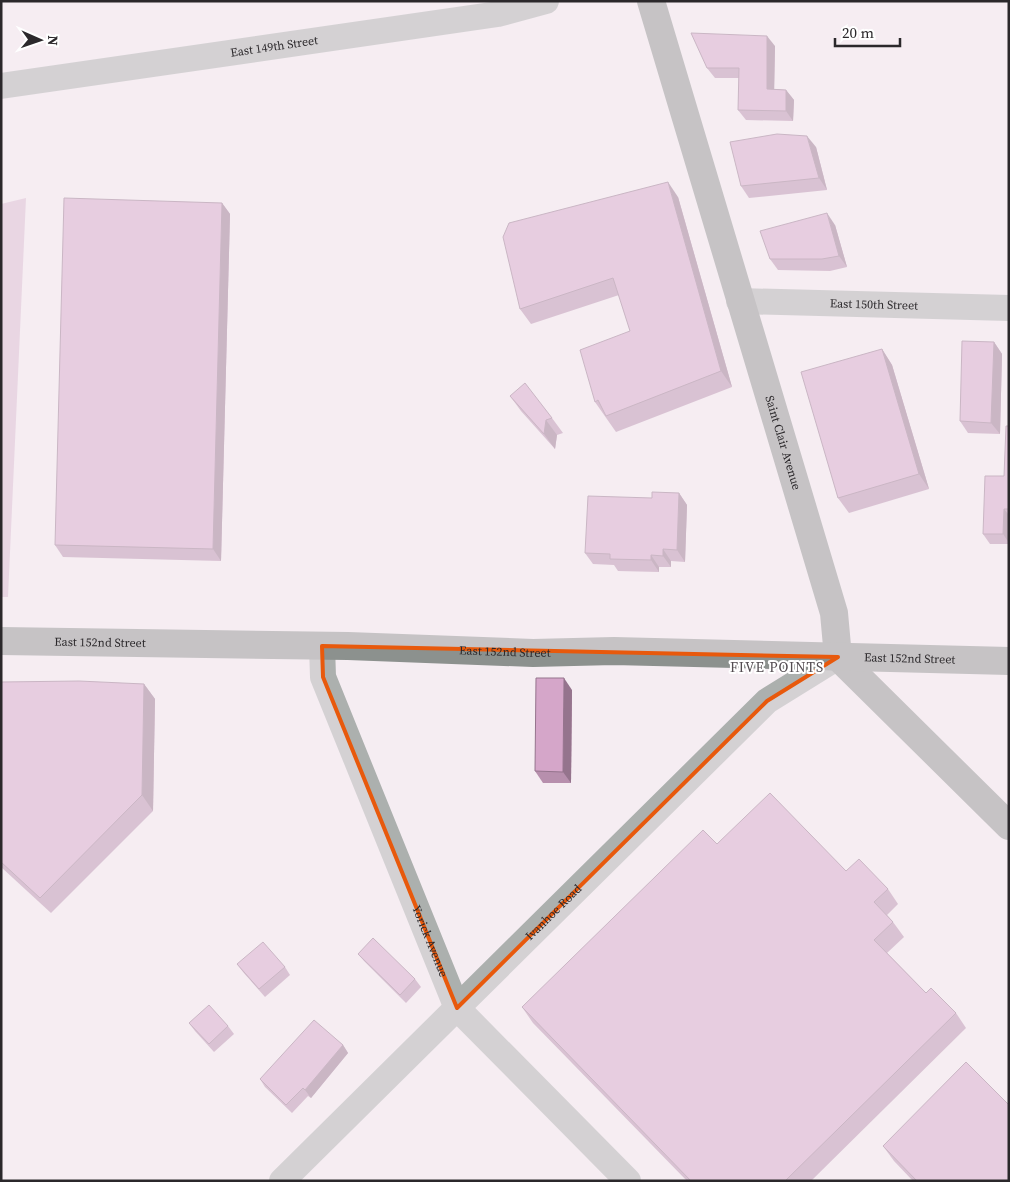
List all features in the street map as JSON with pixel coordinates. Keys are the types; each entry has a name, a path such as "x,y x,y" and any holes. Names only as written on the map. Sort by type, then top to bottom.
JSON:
{"street":[{"name":"East 149th Street","path":"1,86 498,14 546,1"},
{"name":"Saint Clair Avenue","path":"651,1 739,301 834,613 838,657"},
{"name":"East 150th Street","path":"739,301 1009,308"},
{"name":"East 152nd Street","path":"1,641 322,646 533,653 614,651 1009,661"},
{"name":"Yorick Avenue","path":"322,646 323,677 457,1008 628,1181"},
{"path":"838,657 1009,826"},
{"name":"Ivanhoe Road","path":"282,1181 767,701 838,657"}],"highlighted area":[{"path":"322,646 838,657 767,701 457,1008 323,677"}],"shaded area":[{"path":"26,198 8,597 1,597 1,204"}],"building":[{"path":"691,33 767,36 767,89 786,90 786,111 738,110 739,68 707,68"},
{"path":"777,134 807,136 819,178 741,186 730,142"},
{"path":"668,182 721,371 606,416 598,400 595,402 580,350 630,331 613,278 520,309 503,237 509,223"},
{"path":"64,198 222,203 213,549 55,545"},
{"path":"827,213 839,256 822,259 770,259 760,231"},
{"path":"962,341 994,342 991,423 960,421"},
{"path":"882,349 919,474 838,498 801,372"},
{"path":"525,383 552,418 546,420 544,434 510,396"},
{"path":"1006,426 1009,426 1009,509 1004,509 1003,534 983,534 985,476 1004,476"},
{"path":"652,492 679,493 677,550 663,549 663,556 651,555 651,560 610,559 610,554 585,553 588,496 652,498"},
{"path":"536,678 564,678 563,772 535,771"},
{"path":"79,681 144,684 142,795 40,898 1,862 1,682"},
{"path":"770,793 846,871 859,859 888,889 874,902 893,922 874,940 926,993 931,988 956,1013 785,1181 691,1181 522,1007 703,830 717,844"},
{"path":"373,938 415,979 400,995 358,954"},
{"path":"263,942 285,967 259,989 237,964"},
{"path":"209,1005 228,1026 209,1044 189,1023"},
{"path":"314,1020 343,1045 305,1090 303,1088 286,1105 260,1079"},
{"path":"966,1062 1009,1105 1009,1181 917,1181 883,1146"}],"district":[{"name":"FIVE POINTS","path":"777,667"}]}
